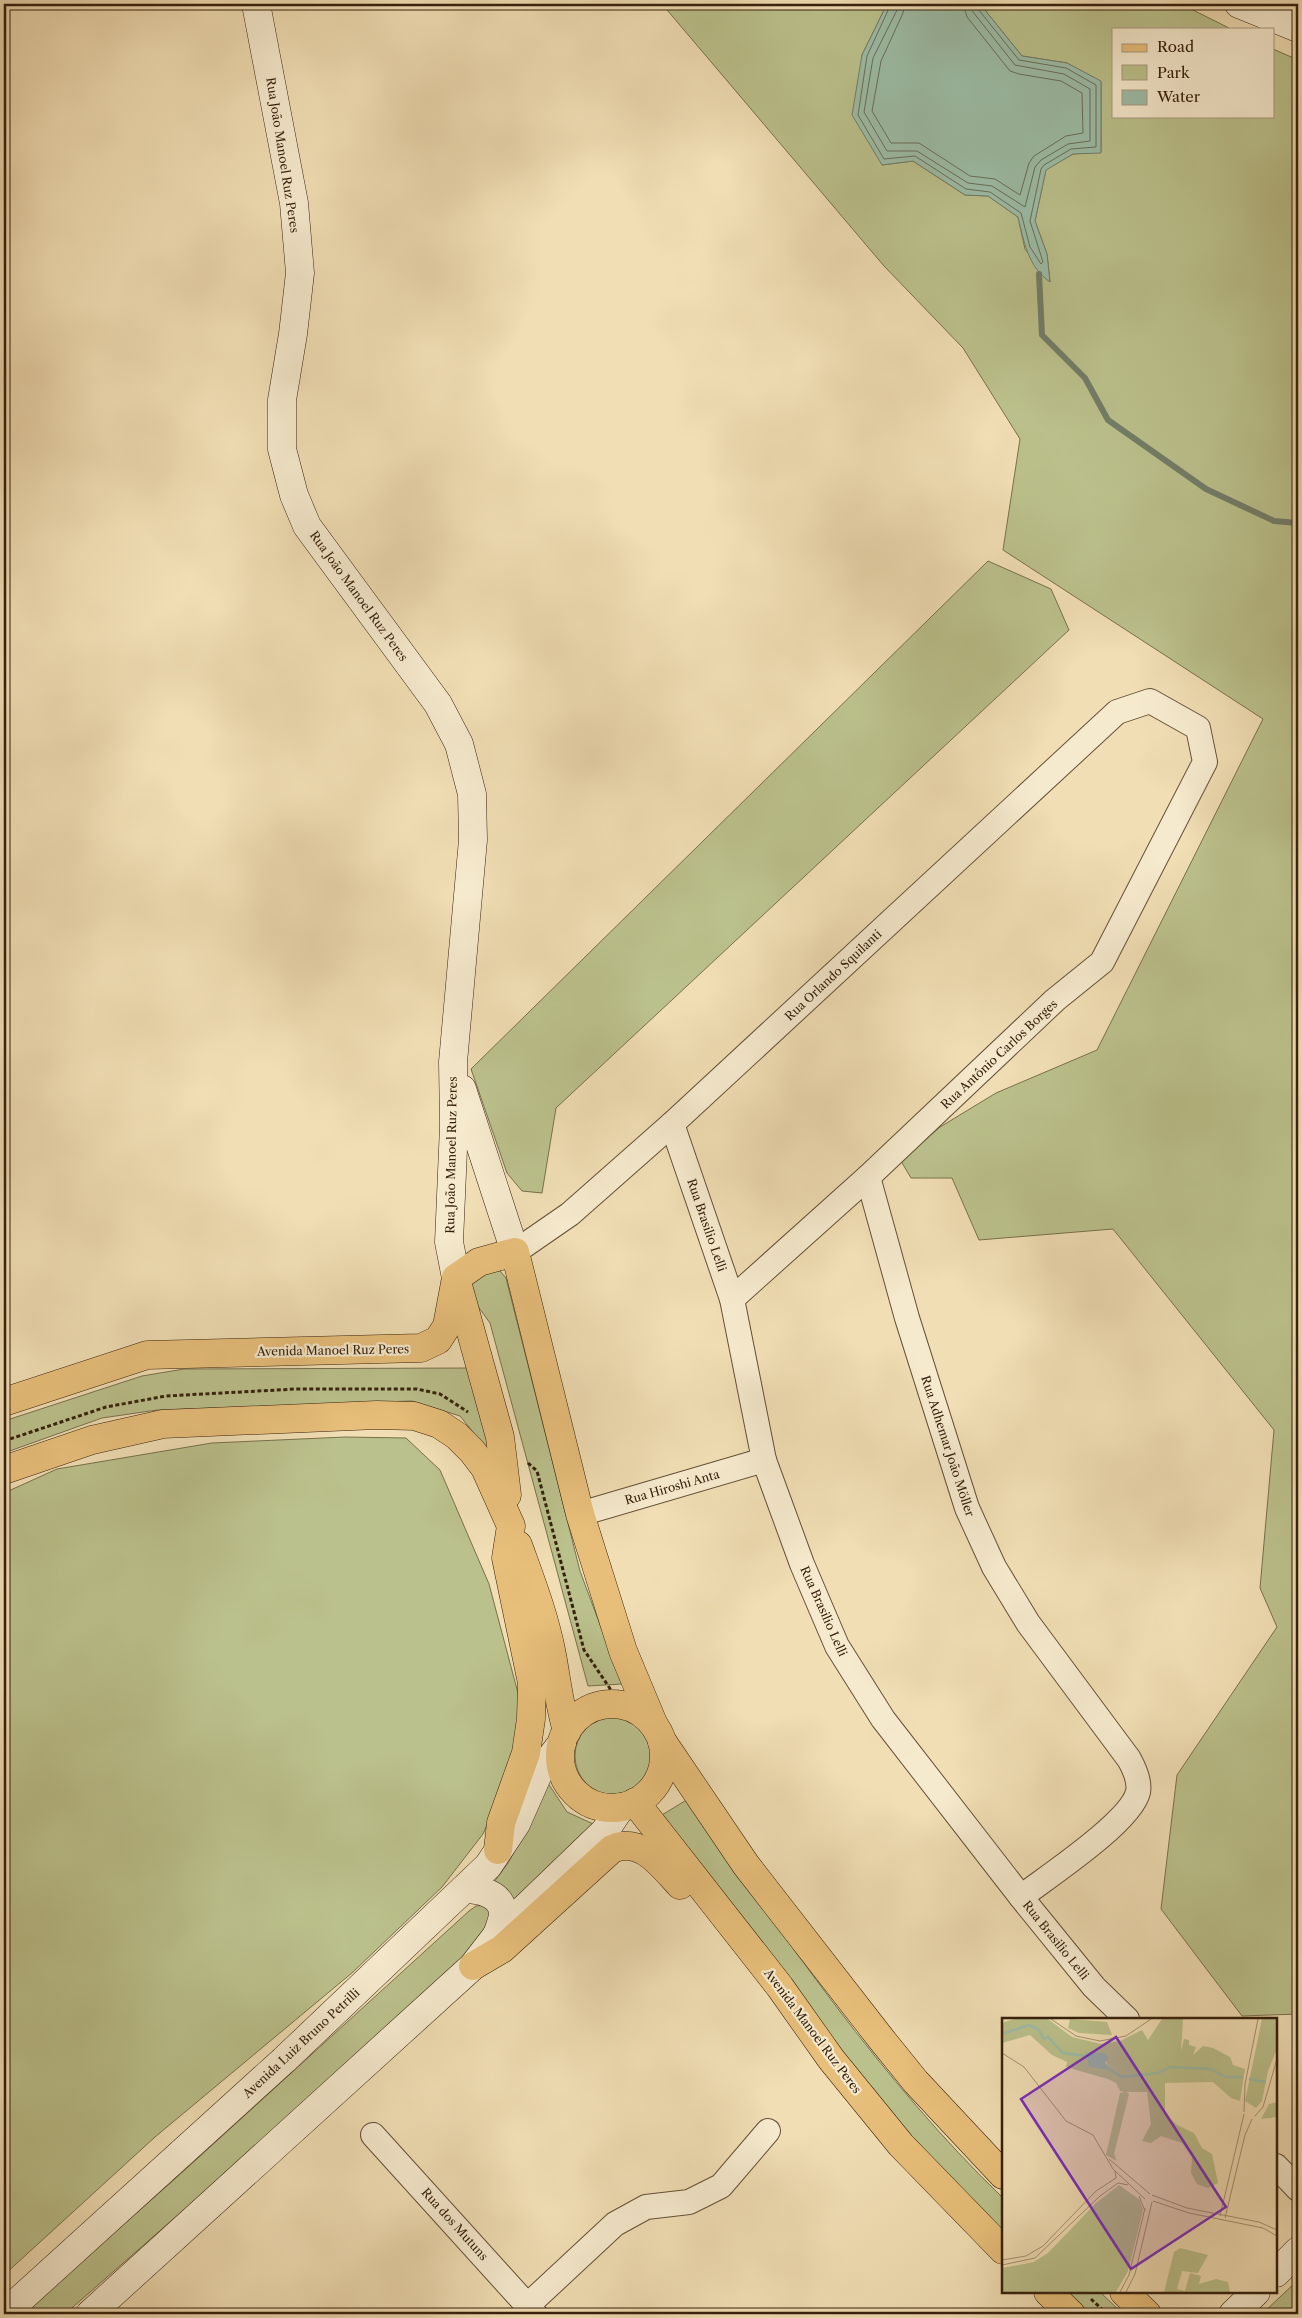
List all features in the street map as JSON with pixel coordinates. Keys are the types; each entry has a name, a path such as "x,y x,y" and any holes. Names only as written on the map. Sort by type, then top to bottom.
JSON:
{"main road":[{"name":"Rua João Manoel Ruz Peres","path":"256,4 294,203 300,273 293,334 282,400 282,449 294,495 307,526 438,704 459,744 472,794 472,840 453,1062 454,1126 449,1242 456,1278"},
{"path":"1239,4 1298,28"},
{"name":"Rua João Manoel Ruz Peres","path":"453,1062 515,1252"},
{"path":"498,1850 501,1823 520,1776 526,1753 532,1683 506,1558 511,1526 500,1437 456,1278 479,1262 515,1252 580,1514 623,1650 658,1732 746,1865 882,2040 916,2082 1002,2174"},
{"name":"Avenida Manoel Ruz Peres","path":"4,1402 148,1355 421,1348 438,1340 447,1326 456,1278"},
{"path":"4,1470 92,1440 163,1424 377,1415 414,1416 439,1424 457,1436 472,1451 492,1480 511,1526 540,1606 552,1654 564,1737 560,1755 562,1768 574,1791 596,1804 628,1804 645,1796 659,1779 663,1766 658,1732 633,1708 621,1704 608,1704 584,1712 564,1737"},
{"name":"Avenida Luiz Bruno Petrilli","path":"4,2314 284,2060 488,1866 516,1824 538,1774 564,1737"},
{"path":"90,2314 473,1966 497,1935 605,1832 628,1804"},
{"name":"Avenida Manoel Ruz Peres","path":"628,1804 780,1987 831,2059 901,2145 1002,2249"},
{"path":"473,1966 502,1949 612,1849 621,1845 634,1846 656,1858 752,1968 780,1987"},
{"path":"464,1889 480,1889 497,1900 503,1913 497,1935"},
{"path":"901,2145 932,2201 1002,2269"},
{"path":"1277,2272 1298,2251"},
{"path":"1027,2293 1050,2314"},
{"path":"1050,2293 1080,2306"},
{"path":"1125,2293 1147,2314"},
{"path":"1233,2314 1255,2293"}],"street":[{"name":"Rua Antônio Carlos Borges","path":"732,1299 868,1177 1055,1000 1102,962 1205,762 1198,728 1150,701"},
{"name":"Rua Orlando Squilanti","path":"515,1252 570,1214 672,1124 1117,712 1150,701"},
{"name":"Rua Brasilio Lelli","path":"672,1124 732,1299 764,1460 802,1564 837,1646 883,1720 1020,1897 1094,1987 1127,2018"},
{"name":"Rua Adhemar João Möller","path":"868,1177 907,1318 967,1508 994,1567 1028,1623 1129,1759 1136,1776 1138,1793 1114,1826 1020,1897"},
{"name":"Rua Hiroshi Anta","path":"580,1514 764,1460"},
{"path":"532,2310 616,2224 646,2207 689,2202 721,2186 768,2131"},
{"name":"Rua dos Mutuns","path":"373,2136 532,2310"},
{"path":"1277,2167 1298,2189"}],"path":[{"path":"1080,2306 1107,2314"}],"green space":[{"path":"662,4 887,4 862,55 882,165 913,161 965,195 988,196 1018,217 1025,249 1050,282 1047,254 1035,221 1046,169 1073,154 1101,152 1101,82 1067,63 1022,56 980,4 1181,4 1229,28 1112,28 1112,118 1274,118 1274,49 1298,60 1298,2014 1242,2016 1161,1909 1177,1775 1277,1627 1260,1588 1274,1430 1113,1229 979,1240 952,1178 911,1178 901,1161 940,1127 996,1093 1097,1050 1263,719 1003,550 1020,439 963,348 884,266"},
{"path":"988,561 1051,589 1069,630 556,1108 542,1193 522,1191 507,1173 471,1069"},
{"path":"487,1266 500,1271 506,1278 580,1571 622,1684 588,1686 490,1323 469,1294 471,1281"},
{"path":"468,1368 494,1458 460,1416 412,1401 157,1410 102,1418 4,1453 4,1421 142,1376 184,1369"},
{"path":"345,1437 406,1438 440,1470 489,1584 523,1712 508,1777 483,1834 442,1887 353,1972 155,2137 4,2275 4,1493 57,1469 212,1443"},
{"path":"606,1717 622,1717 636,1723 647,1734 653,1748 653,1764 647,1778 636,1789 622,1795 606,1795 592,1789 581,1778 575,1764 575,1748 581,1734 592,1723"},
{"path":"546,1780 567,1812 600,1827 511,1914 489,1889 508,1863 530,1823"},
{"path":"688,1799 798,1955 875,2057 958,2153 1002,2197 1002,2231 948,2179 870,2091 657,1818"},
{"path":"485,1905 495,1910 491,1932 195,2200 65,2314 22,2314 176,2178 469,1911 476,1906"},
{"path":"1298,2280 1298,2314 1262,2314"},
{"path":"1067,2293 1101,2293 1123,2314 1090,2314"}],"water":[{"path":"887,4 980,4 1022,56 1067,63 1101,81 1101,153 1073,154 1046,170 1035,221 1047,254 1050,282 1037,269 1028,253 1018,217 988,196 965,195 913,161 882,165 852,115 862,55"}],"waterway":[{"path":"1039,274 1042,335 1085,378 1108,420 1206,489 1274,521 1298,523"}]}
